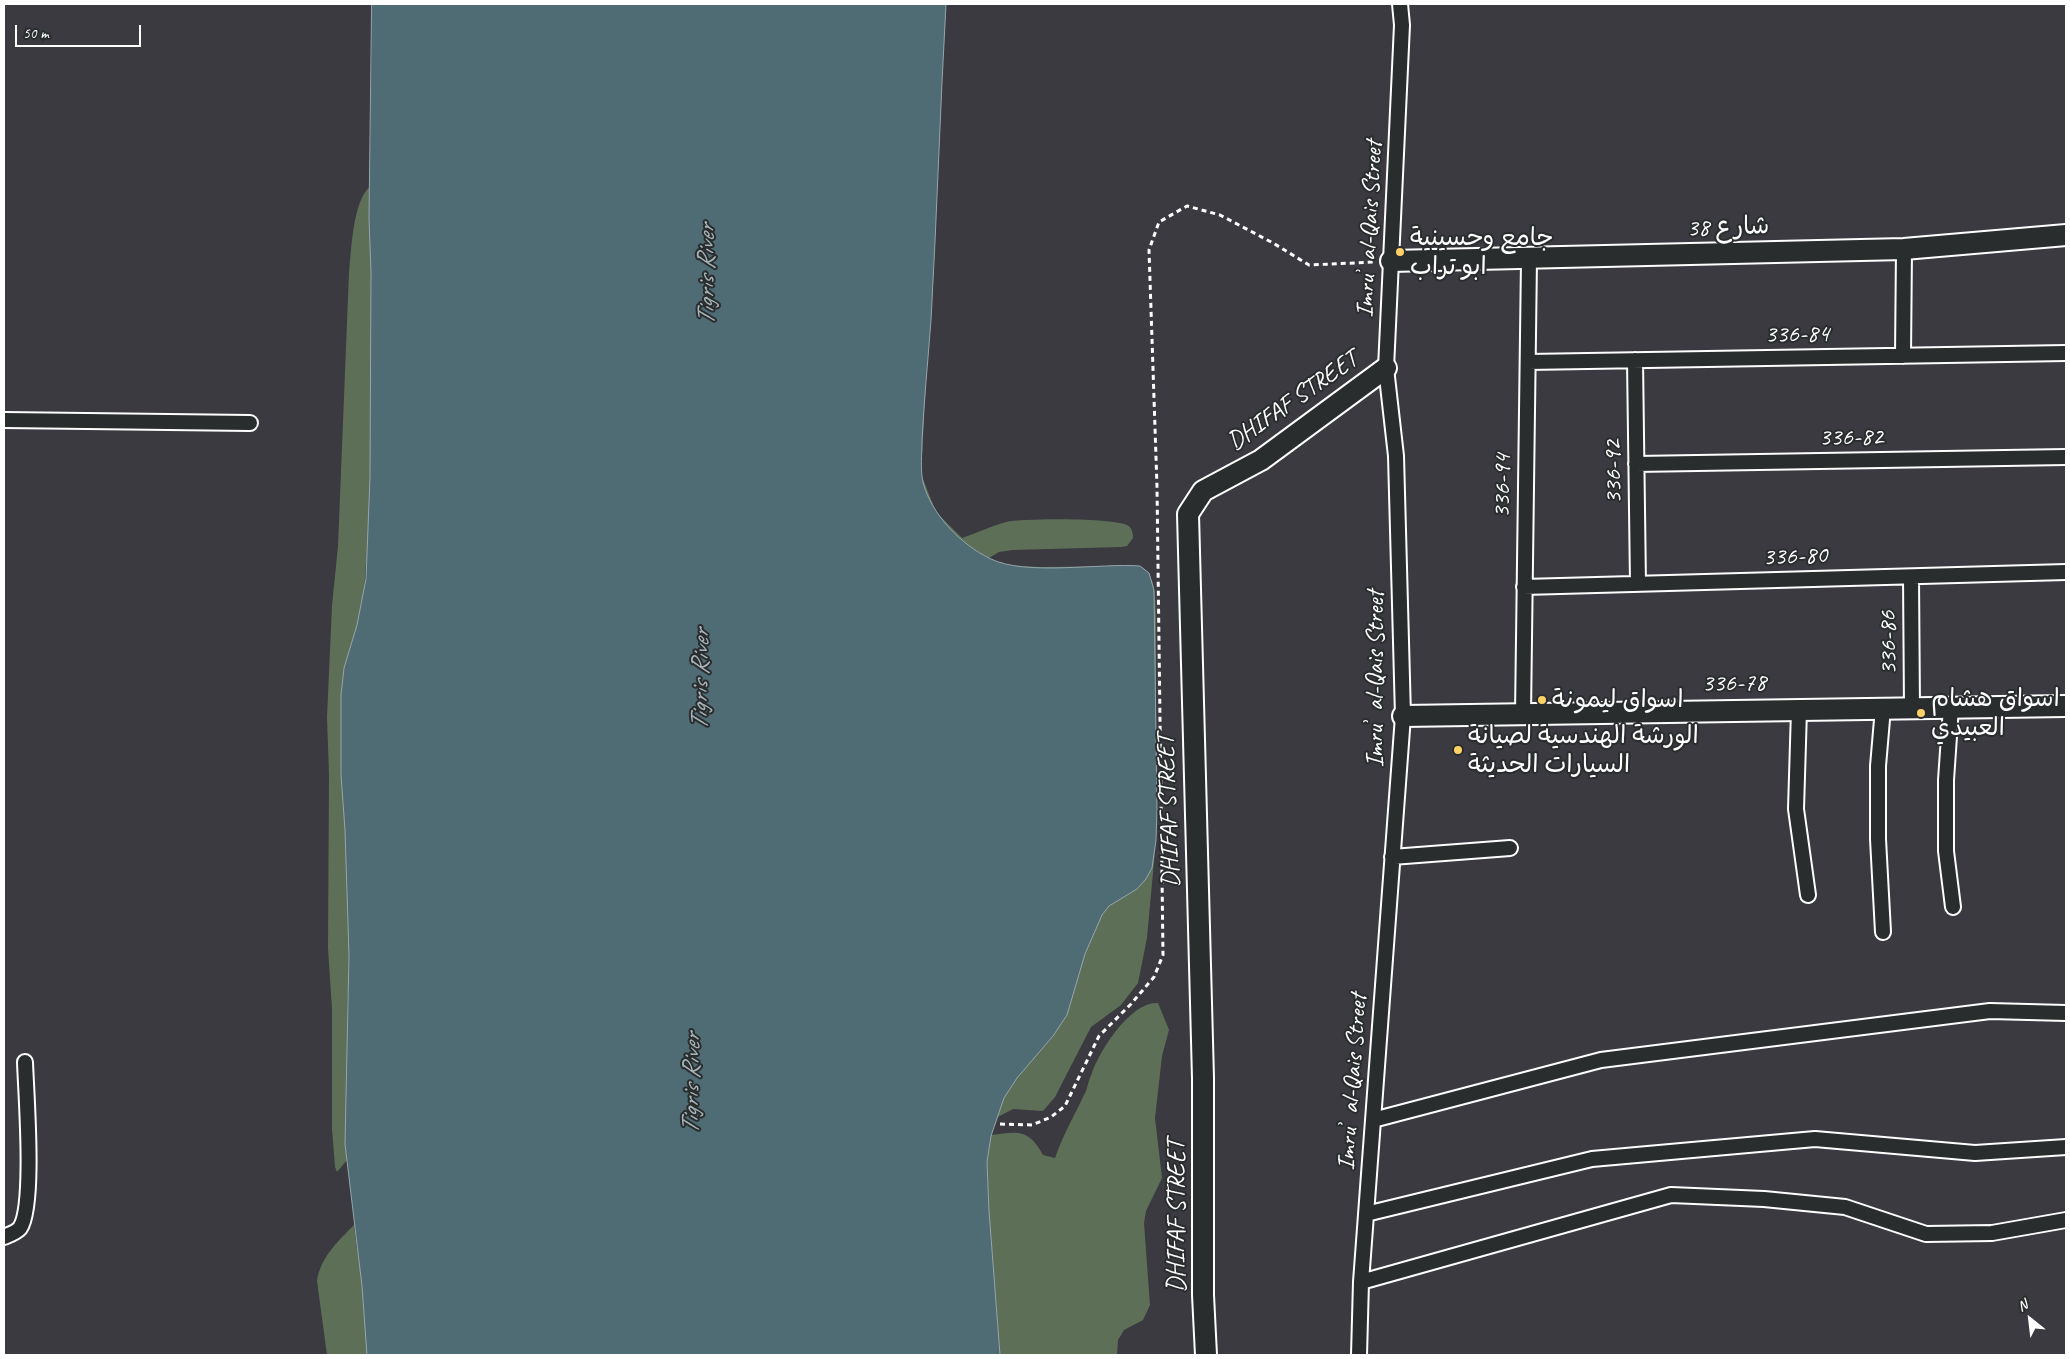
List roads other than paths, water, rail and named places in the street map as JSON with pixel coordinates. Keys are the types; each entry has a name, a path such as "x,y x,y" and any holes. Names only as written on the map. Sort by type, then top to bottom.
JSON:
{"street":[{"name":"Imruʾ al-Qais Street","path":"1359,1355 1361,1282 1403,716 1396,456 1386,368 1402,25 1400,4"},
{"name":"شارع 38","path":"1390,261 1904,249 2066,235"},
{"path":"1903,356 1904,249"},
{"name":"336-94","path":"1523,714 1529,259"},
{"name":"336-84","path":"1528,362 2066,353"},
{"name":"336-92","path":"1635,360 1638,584"},
{"name":"DHIFAF STREET","path":"1206,1355 1203,1260 1202,1069 1188,514 1203,491 1260,460 1386,368"},
{"path":"4,420 250,423"},
{"name":"336-82","path":"1636,464 2066,458"},
{"name":"336-80","path":"1524,587 2066,572"},
{"name":"336-86","path":"1911,577 1912,708"},
{"name":"336-78","path":"1403,716 2066,706"},
{"path":"1951,707 1946,780 1946,851 1953,907"},
{"path":"1883,708 1878,766 1878,839 1883,932"},
{"path":"1799,710 1796,809 1808,895"},
{"path":"1392,857 1510,848"},
{"path":"1373,1120 1601,1060 1990,1011 2066,1013"},
{"path":"4,1238 20,1229 26,1214 29,1187 25,1062"},
{"path":"1366,1214 1592,1159 1815,1139 1975,1152 2066,1147"},
{"path":"1361,1282 1671,1194 1764,1199 1845,1207 1926,1234 1992,1233 2066,1220"}],"water":[{"name":"Tigris River","path":"372,4 946,4 931,320 922,441 922,472 927,494 940,517 958,537 991,559 1023,567 1043,568 1140,566 1149,573 1154,590 1157,810 1156,840 1152,868 1146,879 1137,889 1109,906 1102,915 1085,954 1067,1015 1053,1036 1017,1078 1004,1098 991,1136 987,1162 989,1211 1000,1355 367,1355 362,1286 345,1144 349,955 345,830 341,775 341,695 344,668 357,625 366,579 370,477 371,272 369,219"}],"place":[{"name":"جامع وحسينية ابو تراب","path":"1400,252"},
{"name":"اسواق ليمونة","path":"1542,700"},
{"name":"اسواق هشام العبيدي","path":"1921,713"},
{"name":"الورشة الهندسية لصيانة السيارات الحديثة","path":"1458,750"}]}
